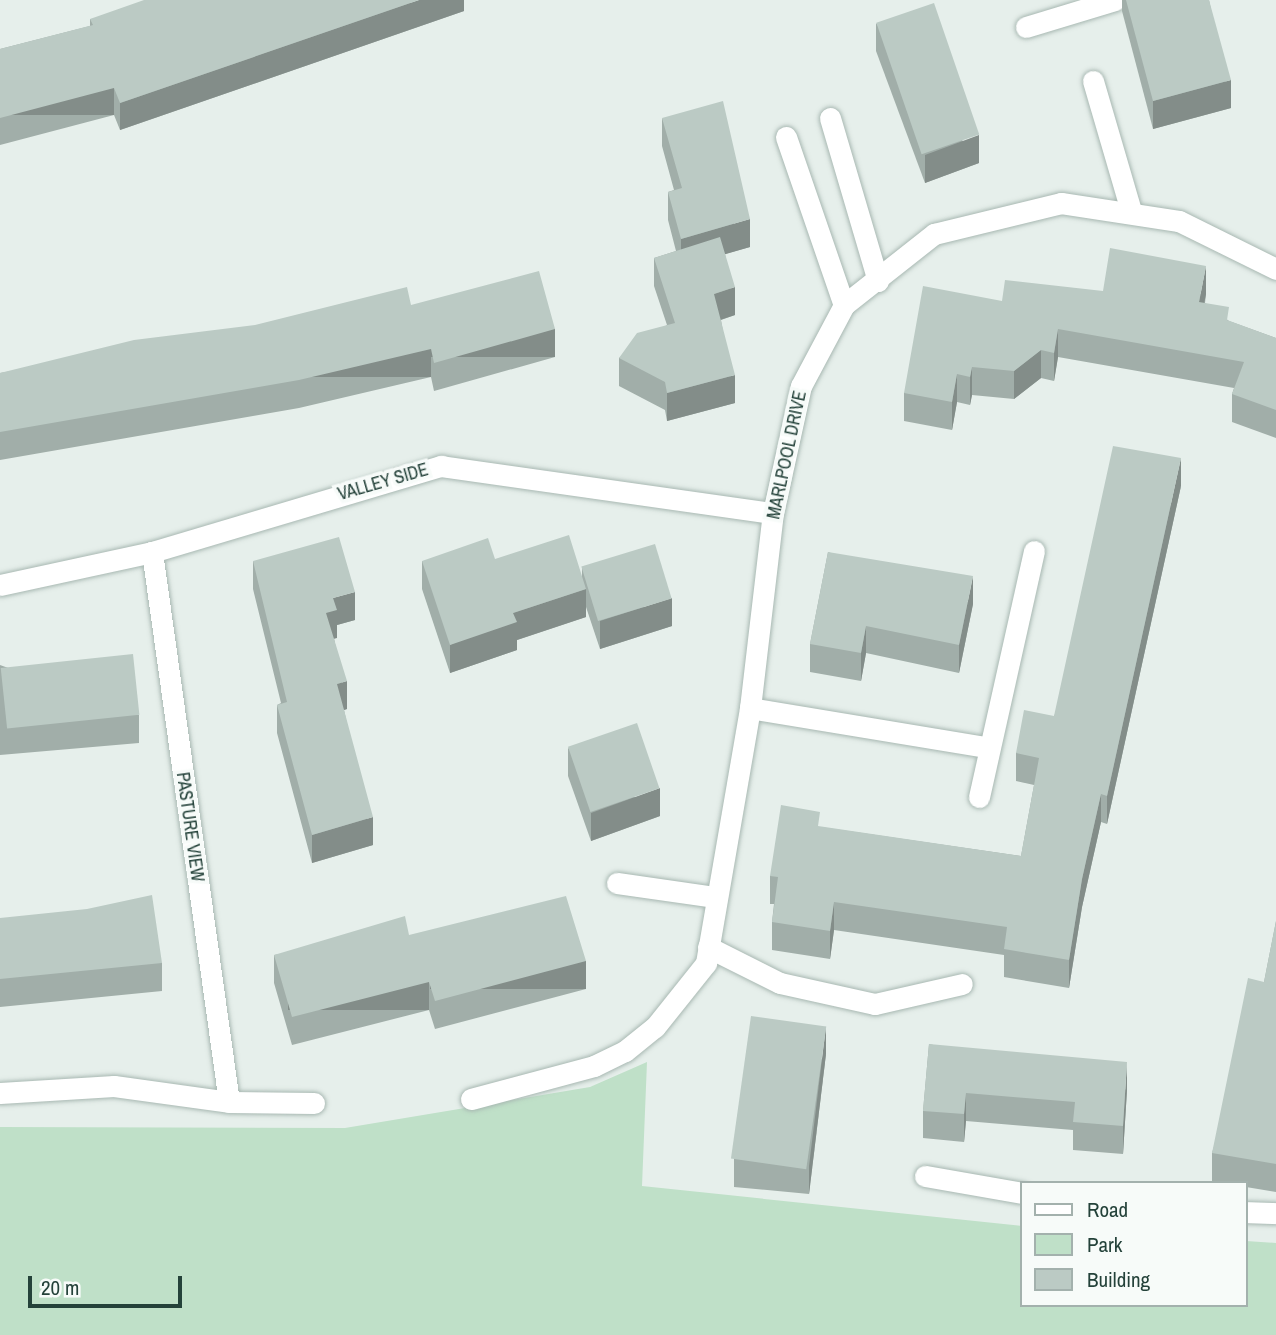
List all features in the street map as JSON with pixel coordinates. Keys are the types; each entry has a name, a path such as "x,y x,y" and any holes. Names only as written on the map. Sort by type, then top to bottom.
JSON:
{"street":[{"path":"1026,27 1115,0"},
{"path":"1093,81 1131,211"},
{"path":"830,118 878,281"},
{"path":"786,137 844,305"},
{"name":"MARLPOOL DRIVE","path":"707,955 714,897 750,708 774,513 801,386 844,305 878,281 934,234 1061,203 1131,211 1179,221 1276,269"},
{"name":"VALLEY SIDE","path":"0,585 152,552 441,466 774,513"},
{"path":"979,797 986,747 1034,551"},
{"name":"PASTURE VIEW","path":"152,552 229,1102"},
{"path":"750,708 986,747"},
{"path":"617,883 714,897"},
{"path":"471,1100 594,1066 625,1051 655,1027 707,955 780,983 875,1004 962,984"},
{"path":"0,1093 114,1086 229,1102 314,1103"},
{"path":"925,1176 1020,1193"},
{"path":"1248,1212 1276,1213"}],"green space":[{"path":"647,1062 642,1186 1020,1226 1020,1307 1248,1307 1248,1241 1276,1243 1276,1335 0,1335 0,1127 345,1128 590,1087"}],"building":[{"path":"144,0 419,0 120,103 114,88 0,118 0,49 93,25 90,19"},
{"path":"1126,0 1209,0 1231,80 1153,101"},
{"path":"934,3 979,134 922,154 876,23"},
{"path":"723,101 750,219 681,239 668,192 682,188 662,118"},
{"path":"720,237 735,287 714,294 735,375 667,393 665,382 619,358 637,333 675,323 654,258"},
{"path":"1110,248 1206,266 1199,302 1229,307 1227,320 1276,338 1276,410 1232,394 1244,362 1058,329 1054,353 1041,350 1014,371 972,367 970,377 957,374 952,402 904,393 923,286 1002,301 1005,280 1103,291"},
{"path":"539,271 555,329 434,363 431,349 299,380 0,432 0,373 134,340 255,325 407,287 411,305"},
{"path":"1113,446 1181,458 1107,796 1101,794 1082,879 1069,960 1004,949 1007,927 834,902 830,931 772,922 778,877 770,876 781,805 820,812 818,826 1021,856 1039,758 1016,753 1024,710 1054,716"},
{"path":"569,535 586,589 513,613 517,622 450,645 422,561 488,538 495,559"},
{"path":"339,537 355,592 333,598 337,610 326,613 347,681 337,684 373,817 312,835 277,705 287,702 253,561"},
{"path":"655,544 672,599 598,621 581,567"},
{"path":"828,552 973,576 959,645 866,626 861,653 810,644"},
{"path":"133,654 139,715 7,729 1,668"},
{"path":"637,723 659,788 590,812 568,747"},
{"path":"152,895 162,963 0,979 0,918 87,909"},
{"path":"566,896 586,961 435,1001 429,982 292,1017 274,955 405,916 409,935"},
{"path":"1276,921 1276,1164 1212,1153 1248,978 1264,982"},
{"path":"751,1016 826,1027 806,1169 731,1159"},
{"path":"929,1044 1127,1062 1123,1126 1073,1122 1075,1102 966,1093 964,1114 923,1111"}]}
